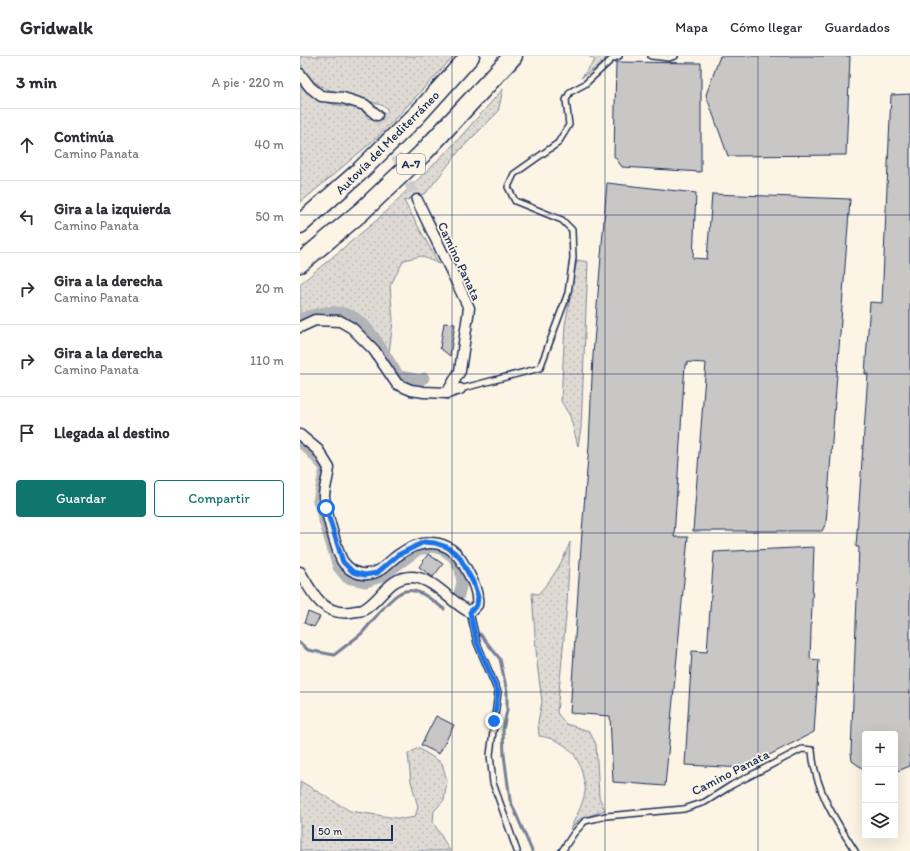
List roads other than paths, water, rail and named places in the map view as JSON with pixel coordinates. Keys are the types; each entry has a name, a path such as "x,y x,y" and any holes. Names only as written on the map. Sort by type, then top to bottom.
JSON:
{"highway":[{"name":"Autovía del Mediterráneo","path":"300,224 358,173 417,115 470,56"},
{"name":"A-7","path":"300,263 362,211 422,154 513,56"}],"street":[{"path":"300,74 310,87 321,96 343,98 366,106 378,115"},
{"name":"Camino Panata","path":"417,200 469,308 460,371 447,393"},
{"path":"300,327 315,320 340,321 352,328 374,350 397,384 411,390 447,393 460,389"},
{"path":"300,435 318,450 329,468 324,496 330,524 343,562 353,572 365,575 377,573 398,555 424,542 435,543 447,547 459,556 478,597 477,605 470,612 460,607 423,579 413,577 399,578 363,610 342,613 325,608 313,596 300,572"}],"lane":[{"path":"460,389 540,368 568,294 573,258 572,230 562,220 515,201 508,187 514,174 558,143 569,124 566,100 570,92 585,84 612,59 619,56"},
{"path":"651,56 669,58 675,56"},
{"path":"470,612 477,643 498,692 490,755 493,783 517,851"},
{"name":"Camino Panata","path":"562,851 574,833 585,821 606,816 684,809 705,802 732,785 802,749 812,750 813,763 829,808 855,851"}],"waterway":[{"path":"300,319 321,313 338,312 351,315 362,323 371,333 399,376 421,380 424,378"},
{"path":"300,442 325,468 318,501 338,567 347,578 366,582 381,577 418,550 432,547 443,550 453,557 460,569 462,583 458,598"},
{"path":"300,643 308,650 334,655 361,634 394,597 405,591 416,591 421,593 444,609"},
{"path":"480,634 500,659 507,692 507,710 503,730 504,755 510,800 532,851"}],"tunnel":[{"path":"377,115 417,200"}]}
